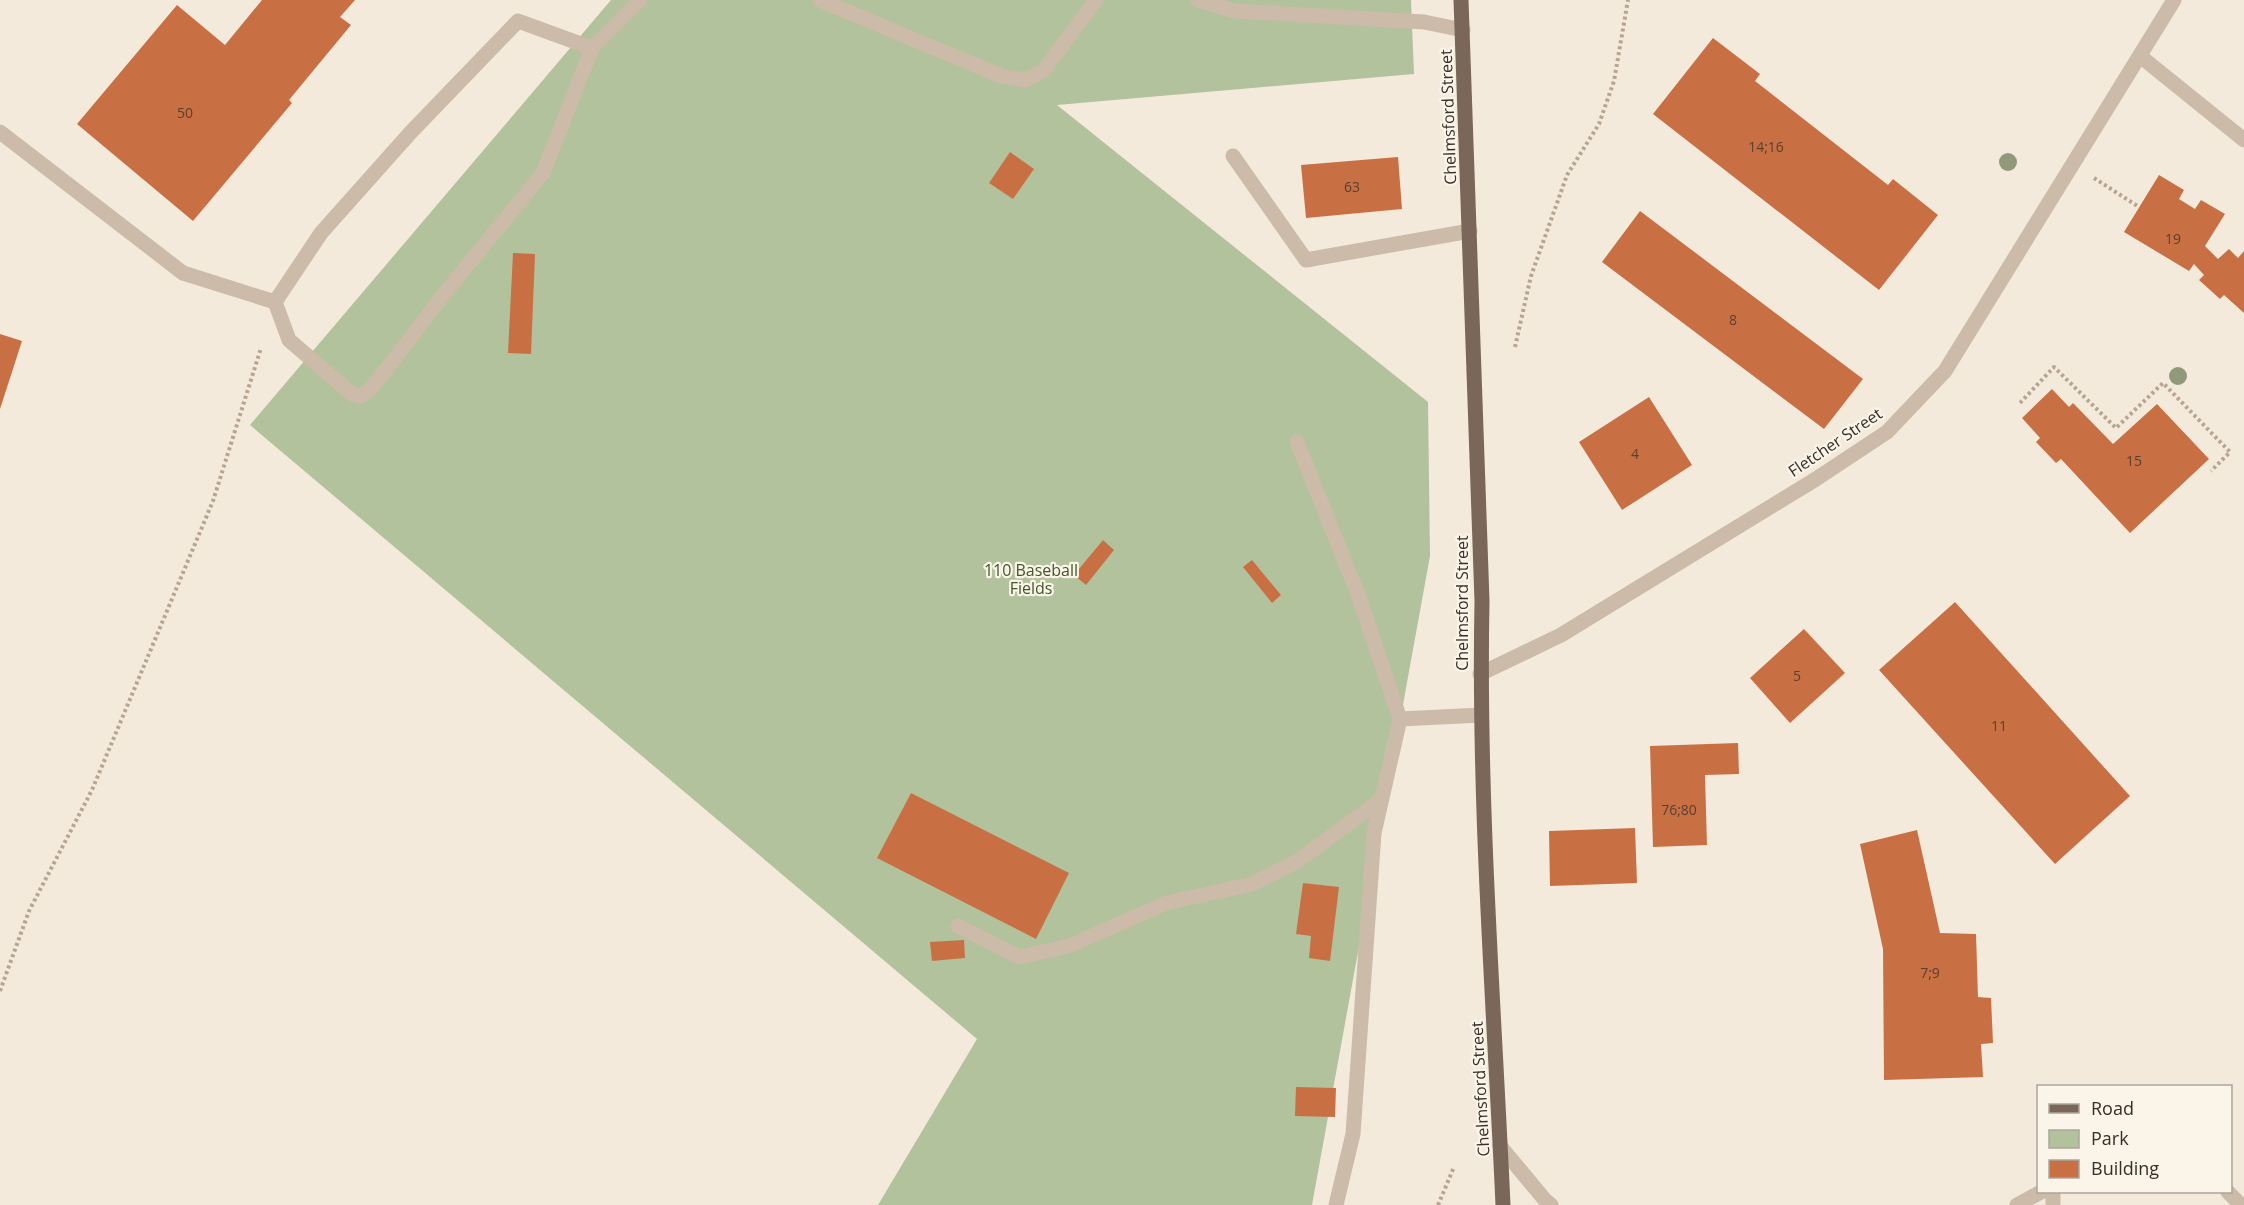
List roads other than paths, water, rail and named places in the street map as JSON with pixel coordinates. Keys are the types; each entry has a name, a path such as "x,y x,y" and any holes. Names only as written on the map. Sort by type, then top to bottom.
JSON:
{"main road":[{"name":"Chelmsford Street","path":"1461,0 1482,601 1480,674 1483,793 1503,1205"}],"street":[{"path":"275,302 289,340 352,394 361,396 371,389 448,289 543,173 592,48 640,0"},
{"path":"820,0 1001,76 1026,80 1044,70 1096,0"},
{"path":"1198,0 1235,11 1424,22 1463,30"},
{"name":"Fletcher Street","path":"1480,674 1561,635 1806,485 1887,432 1945,371 2174,0"},
{"path":"275,302 321,234 411,132 518,21 592,48"},
{"path":"2140,56 2244,140"},
{"path":"0,132 183,273 275,302"},
{"path":"1233,156 1305,260 1470,231"},
{"path":"1297,442 1359,597 1400,719 1374,833 1353,1134 1336,1205"},
{"path":"1400,719 1482,715"},
{"path":"958,926 1019,957 1069,946 1166,903 1252,884 1298,861 1382,799"},
{"path":"1500,1146 1551,1205"},
{"path":"2017,1205 2038,1193"},
{"path":"2230,1193 2241,1205"}],"park label":[{"name":"110 Baseball Fields","path":"1031,579"}]}
